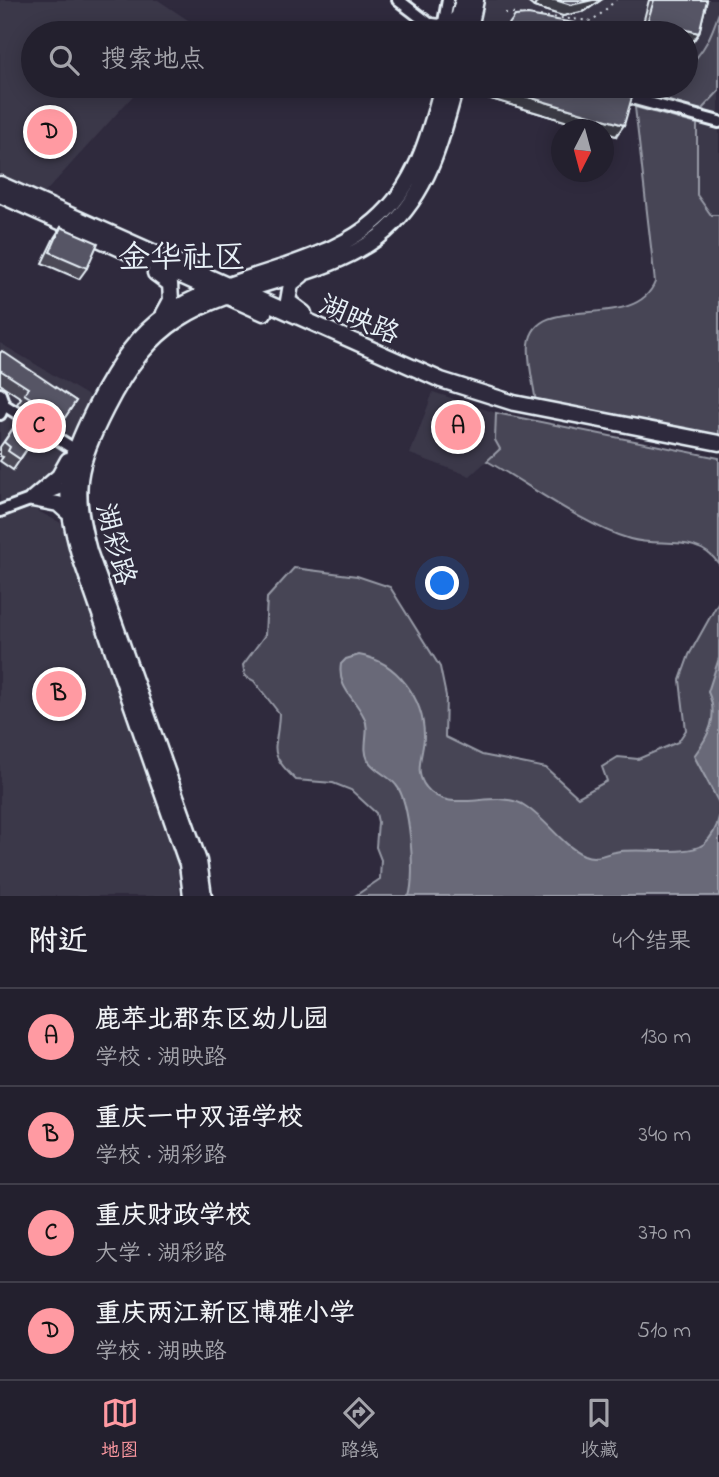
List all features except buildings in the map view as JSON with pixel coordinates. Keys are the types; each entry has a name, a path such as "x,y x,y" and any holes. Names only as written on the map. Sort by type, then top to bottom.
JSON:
{"main road":[{"path":"453,21 459,16 463,0"},
{"path":"472,21 476,0"},
{"name":"湖彩路","path":"191,896 187,864 79,554 67,512 73,483 85,452 122,378 152,337 185,313 224,291 314,256 344,242 375,221 400,194 417,166 429,136 439,98"},
{"name":"湖彩路","path":"204,896 199,861 89,551 73,483 74,449 112,373 145,329 179,303 304,273 351,254 384,233 413,203 438,151 453,98"},
{"name":"湖映路","path":"0,184 224,291 439,389 499,408 719,452"},
{"name":"湖映路","path":"0,195 126,252 331,332 441,380 514,403 719,443"},
{"path":"126,252 140,266 165,277 170,284 171,300 163,316"},
{"path":"304,273 291,284 288,301 331,332"},
{"path":"32,499 59,476 74,449"},
{"path":"32,499 58,504 67,512"}],"street":[{"path":"398,0 430,21"},
{"path":"444,21 448,0"},
{"path":"631,98 719,122"},
{"path":"1,404 74,449"},
{"path":"0,510 73,483"}],"path":[{"path":"505,13 593,21 616,0"}],"shaded area":[{"path":"0,0 158,0 190,21 21,21 21,98 131,98 41,197 0,178"},
{"path":"485,0 719,0 719,12 712,34 698,57 698,21 480,21"},
{"path":"719,12 719,91 700,111 654,98 698,98 698,56"},
{"path":"719,91 719,116 700,111"},
{"path":"635,107 697,124 697,195 711,215 719,215 719,440 536,403 529,351 535,328 548,319 566,314 628,306 644,297 655,282"},
{"path":"697,124 719,129 719,215 711,215 697,196"},
{"path":"0,343 92,398 55,468 28,492 0,502"},
{"path":"433,392 496,413 495,440 500,449 470,476 410,454"},
{"path":"496,413 719,458 719,564 700,548 678,543 630,539 594,525 487,461 500,449 495,440"},
{"path":"30,507 61,523 177,864 180,896 0,896 0,515"},
{"path":"294,568 357,576 390,587 440,667 446,696 445,737 482,755 546,768 578,797 607,781 602,767 618,757 638,759 678,742 686,730 680,680 689,655 719,601 719,896 355,896 380,879 381,860 376,847 376,813 351,790 333,783 296,780 286,770 276,750 279,713 254,681 245,676 243,665 265,635 267,598"}],"water":[{"path":"359,655 385,665 406,684 413,696 423,722 420,775 426,787 435,795 446,800 498,799 522,804 567,844 592,857 624,851 696,848 710,838 719,817 719,896 409,896 412,856 405,806 396,785 368,760 365,749 366,722 344,686 340,672 341,664 346,659"},
{"path":"719,658 719,803 694,756 711,726 713,709 708,692"}],"place":[{"name":"重庆两江新区博雅小学","path":"50,132"},
{"name":"重庆财政学校","path":"39,426"},
{"name":"鹿苹北郡东区幼儿园","path":"458,427"},
{"name":"重庆一中双语学校","path":"59,694"}],"district":[{"name":"金华社区","path":"182,256"}]}
